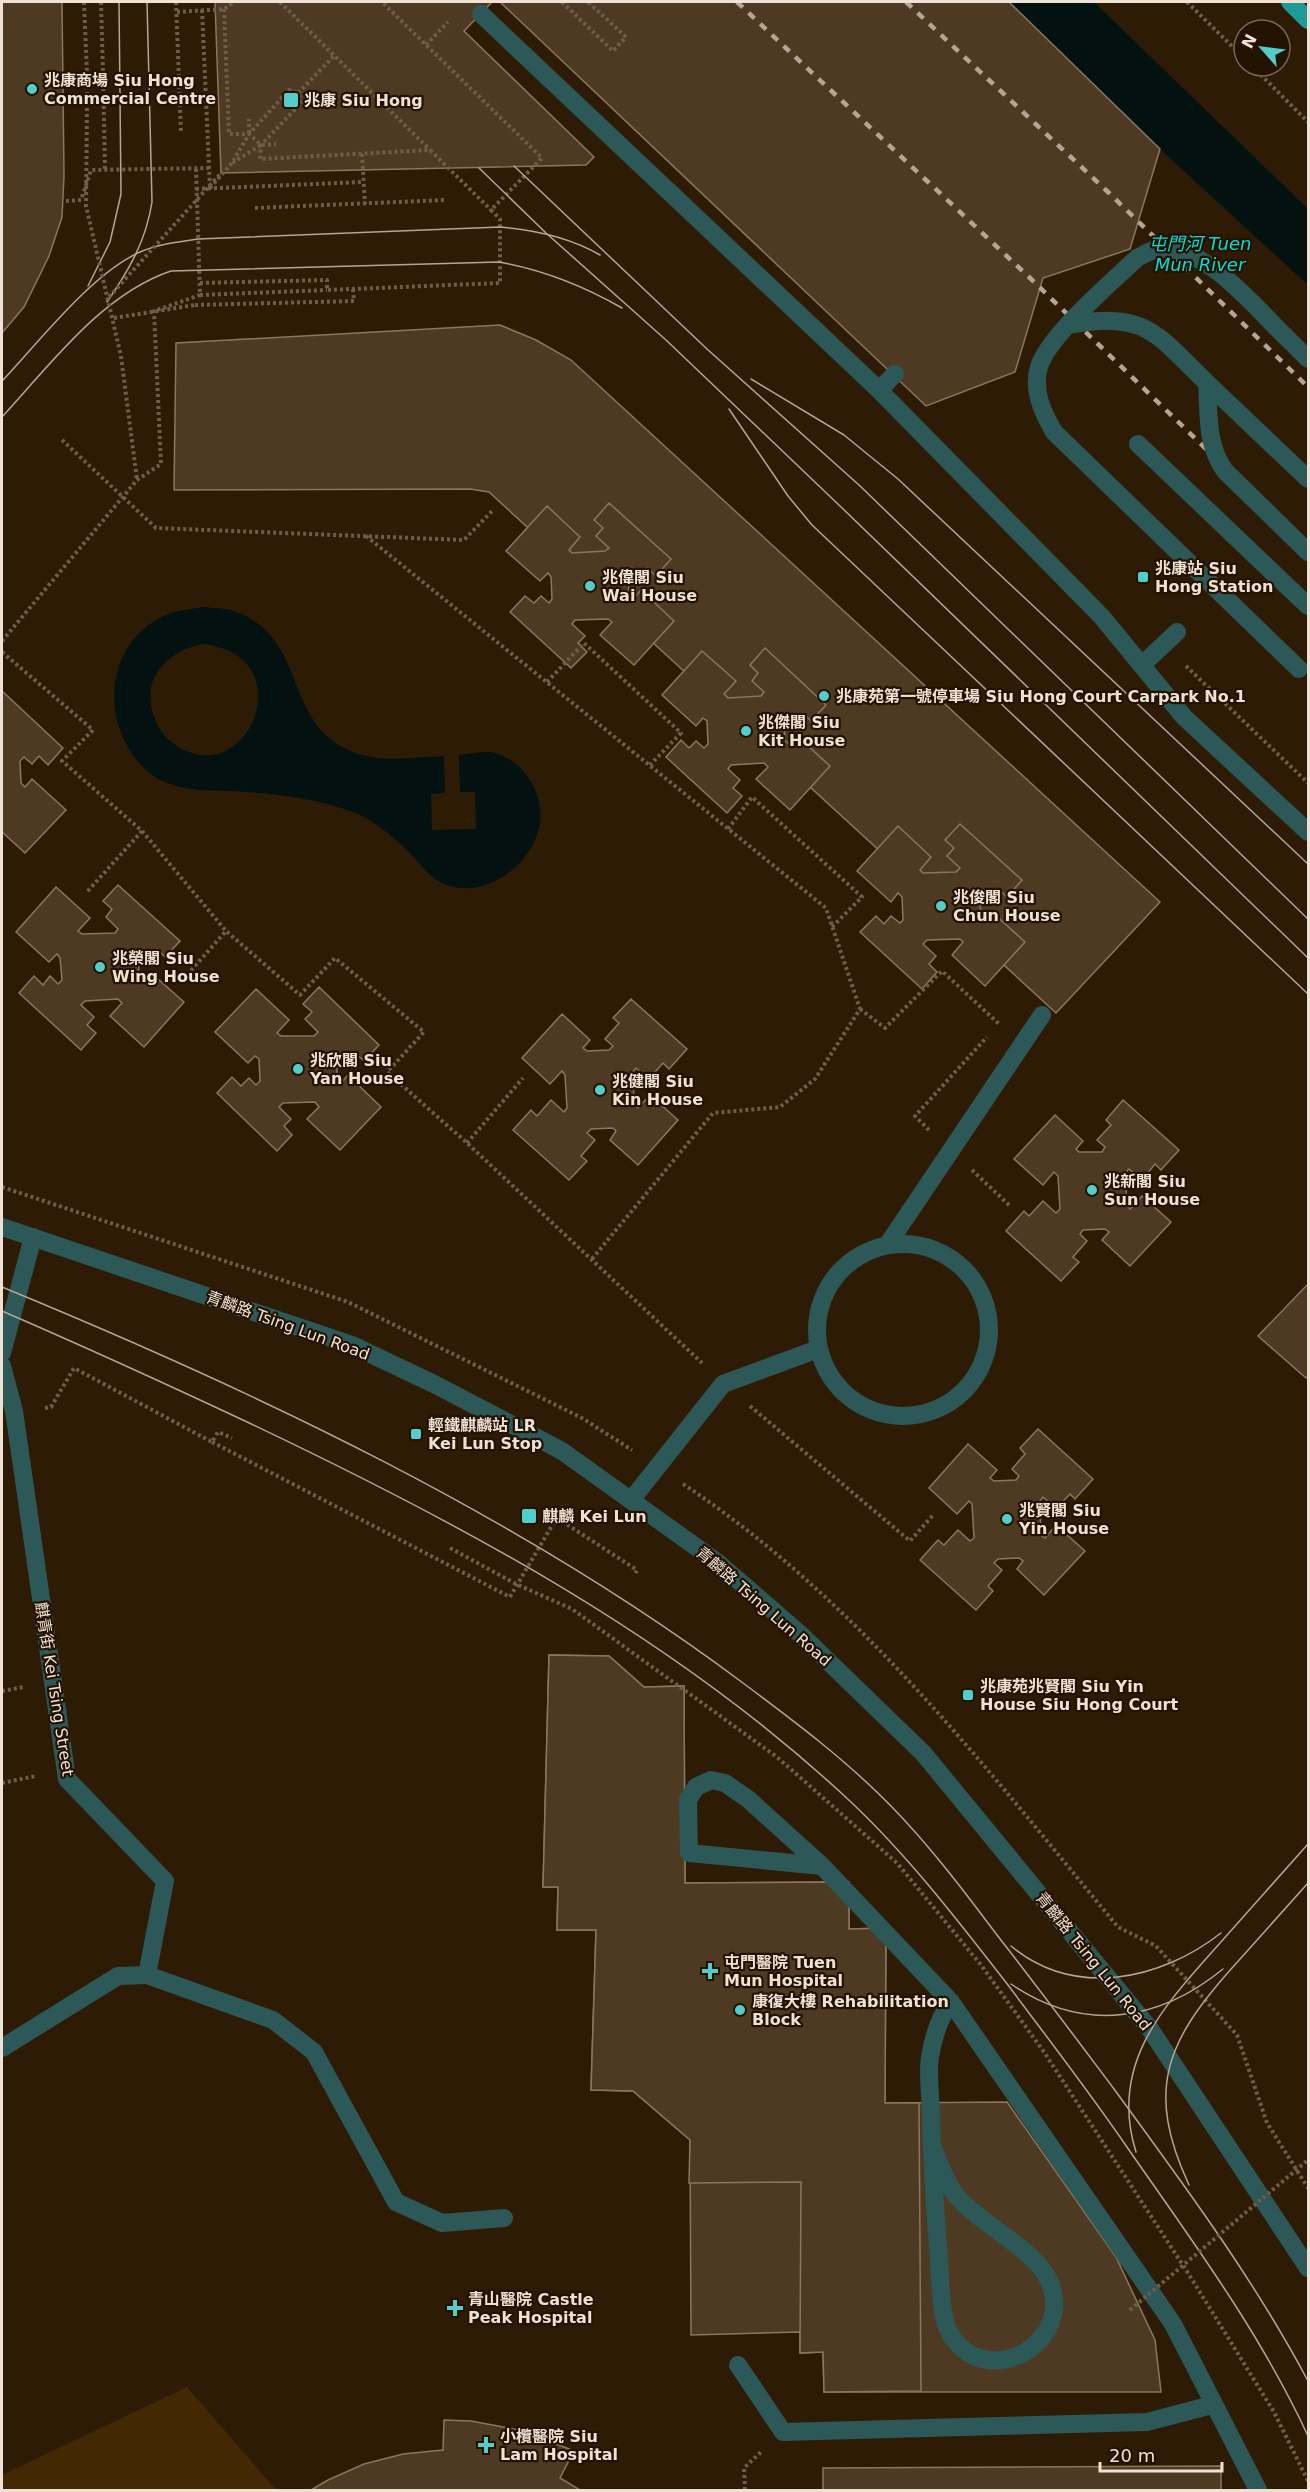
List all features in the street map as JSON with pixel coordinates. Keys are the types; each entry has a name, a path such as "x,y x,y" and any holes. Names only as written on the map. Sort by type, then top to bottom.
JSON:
{"highway":[{"path":"1290,2 1308,20"}],"street":[{"path":"481,14 879,390 1102,617 1143,664 1184,717 1308,832"},
{"path":"1308,359 1210,266 1195,256 1175,250 1156,249 1137,258 1050,348 1039,367 1037,389 1042,411 1054,432 1308,678"},
{"path":"1069,326 1095,321 1123,320 1156,334 1308,480"},
{"path":"879,390 895,374"},
{"path":"1207,383 1211,443 1216,458 1225,471 1308,552"},
{"path":"1138,444 1308,606"},
{"path":"1143,664 1177,632"},
{"path":"888,1244 1042,1015"},
{"name":"青麟路 Tsing Lun Road","path":"2,1227 352,1345 436,1385 562,1451 717,1562 792,1627 923,1752 1150,2029 1308,2268"},
{"path":"2,1353 33,1237"},
{"path":"888,1244 917,1244 944,1254 967,1271 983,1296 988,1323 986,1353 975,1379 955,1400 929,1413 900,1417 872,1412 847,1397 828,1376 818,1349 817,1321 824,1294 840,1270 862,1254 888,1244"},
{"path":"632,1499 723,1384 818,1349"},
{"name":"麒青街 Kei Tsing Street","path":"2,1366 67,1779 165,1881 147,1975"},
{"path":"822,1866 689,1853 688,1800 696,1787 711,1780 725,1783 748,1799 822,1866 951,2002 1173,2324 1257,2490"},
{"path":"2,2048 118,1976 147,1975 273,2020 314,2052 396,2202 442,2223 504,2218"},
{"path":"932,2145 942,2173 954,2194 970,2210 1041,2268 1050,2282 1054,2299 1049,2330 1034,2348 1013,2359 996,2361 978,2357 955,2340 948,2328 941,2291 932,2145 930,2058 941,2016 951,2002"},
{"path":"738,2365 783,2432 1147,2422 1212,2405"}],"path":[{"path":"84,2 87,74 86,206 114,318 137,480"},
{"path":"101,2 105,170"},
{"path":"176,2 181,133"},
{"path":"177,12 224,9 234,2"},
{"path":"2,641 137,480 161,464 154,311 200,295 500,283 500,219 280,2"},
{"path":"382,2 542,158 491,210"},
{"path":"562,2 613,51 626,37 588,2"},
{"path":"1187,2 1232,46"},
{"path":"224,9 229,134 249,134 261,145 276,144"},
{"path":"202,10 210,188"},
{"path":"426,45 448,22"},
{"path":"298,93 334,56"},
{"path":"87,74 103,74"},
{"path":"1264,78 1308,122"},
{"path":"210,188 232,163 249,134 289,90 298,93 302,102 261,145 232,163"},
{"path":"249,119 249,134"},
{"path":"261,145 260,159 430,150"},
{"path":"362,154 365,204"},
{"path":"196,168 200,295"},
{"path":"66,201 81,200 91,170 209,168"},
{"path":"108,298 221,173"},
{"path":"196,189 363,182"},
{"path":"255,208 446,200"},
{"path":"200,283 327,280 327,290"},
{"path":"114,318 195,305 348,302 354,301 353,289"},
{"path":"62,440 156,528 464,540 494,509"},
{"path":"366,536 826,908 860,1009 885,1028 942,971 999,1024"},
{"path":"547,682 584,643 681,733 650,765"},
{"path":"2,652 93,730 62,761 142,831 226,931 300,995 335,958 424,1032 387,1072 592,1259 723,1384 910,1541 934,1514"},
{"path":"1156,682 1173,666 1186,665 1308,783"},
{"path":"728,829 752,797 861,897 832,927"},
{"path":"86,893 142,831"},
{"path":"187,975 226,931"},
{"path":"592,1259 713,1113 780,1107 815,1079 860,1009"},
{"path":"467,1143 523,1078"},
{"path":"8,1412 51,1407 74,1368 510,1597 564,1505"},
{"path":"212,1442 218,1432 232,1438"},
{"path":"557,1518 637,1570 635,1574"},
{"path":"450,1548 516,1584"},
{"path":"1130,2310 1308,2160"},
{"path":"745,2490 744,2468 783,2432"}],"shaded area":[{"path":"187,2387 276,2490 2,2490 2,2475"}],"water":[{"name":"屯門河 Tuen Mun River","path":"796,2 1094,2 1308,209 1308,519"},
{"path":"203,607 234,611 259,624 276,642 305,706 318,726 336,743 372,757 444,756 445,793 431,794 432,830 476,829 475,792 460,792 459,755 491,752 512,761 521,769 535,789 541,812 536,838 520,863 496,881 468,888 454,887 433,878 389,834 368,819 353,812 286,796 181,787 168,784 146,770 130,751 120,730 115,707 115,684 121,662 132,642 149,625 171,613","holes":["203,644 233,653 251,670 258,692 256,714 245,734 228,749 207,755 182,749 166,737 157,724 151,705 153,680 167,661 190,648"]}],"pier":[{"path":"1160,149 1308,285 1308,522 1060,272 1130,249"}],"building":[{"name":"兆康商場 Siu Hong Commercial Centre","path":"2,2 62,2 64,176 62,217 49,256 24,307 2,333"},
{"name":"兆康 Siu Hong","path":"215,2 492,2 464,31 594,157 586,165 221,173"},
{"path":"500,2 1009,2 1160,149 1130,249 1043,278 1015,372 926,406"},
{"name":"兆康苑第一號停車場 Siu Hong Court Carpark No.1","path":"500,325 536,340 571,360 1160,902 1056,1013 489,492 470,489 174,490 176,343"},
{"name":"兆偉閣 Siu Wai House","path":"609,503 671,559 656,576 647,568 640,576 632,568 628,573 629,595 634,598 641,590 674,621 634,665 600,635 612,622 608,619 575,620 572,624 585,636 578,643 587,652 571,668 510,612 525,596 534,603 541,596 549,603 552,599 551,577 548,573 540,581 506,551 547,506 580,537 569,550 572,553 605,551 609,548 596,536 603,528 594,520"},
{"name":"兆傑閣 Siu Kit House","path":"765,648 826,705 811,721 803,713 796,721 788,714 784,718 785,740 789,744 796,735 830,766 790,810 756,779 768,767 764,763 731,765 728,769 740,780 733,788 742,796 727,813 666,757 681,740 689,748 696,741 704,748 708,744 707,721 703,718 696,726 662,695 702,651 736,681 724,694 728,698 761,696 764,692 752,681 758,673 750,665"},
{"path":"2,691 63,748 48,765 39,756 32,764 24,757 20,761 21,783 25,787 32,779 66,810 25,853 2,832"},
{"name":"兆俊閣 Siu Chun House","path":"960,824 1022,880 1007,897 998,889 991,896 983,889 979,893 981,915 985,919 991,911 1025,942 985,986 952,955 963,942 960,939 927,940 923,944 936,956 929,964 937,972 922,989 860,932 876,916 884,924 891,916 900,923 903,920 902,897 898,893 891,902 857,871 898,826 931,857 920,870 923,873 956,872 960,868 947,856 954,848 945,840"},
{"name":"兆榮閣 Siu Wing House","path":"118,885 180,941 165,957 157,949 149,957 142,950 138,954 139,976 143,979 150,972 184,1002 144,1047 110,1016 122,1003 118,999 85,1001 81,1005 94,1017 87,1025 96,1033 81,1050 19,993 34,976 43,985 50,976 58,984 62,980 60,958 57,954 49,962 16,932 56,887 90,918 78,931 82,934 115,933 118,929 106,917 112,909 103,901"},
{"name":"兆欣閣 Siu Yan House","path":"319,987 379,1045 364,1061 355,1053 348,1061 341,1053 337,1058 337,1079 341,1083 348,1075 381,1107 340,1150 307,1119 319,1107 315,1102 283,1103 279,1107 291,1119 284,1126 292,1135 277,1151 217,1093 232,1077 241,1086 249,1078 256,1085 260,1081 259,1059 255,1056 248,1063 215,1032 256,989 289,1020 277,1033 281,1036 314,1036 318,1032 305,1019 312,1012 303,1004"},
{"name":"兆健閣 Siu Kin House","path":"631,999 687,1049 669,1069 663,1063 649,1079 636,1068 633,1072 634,1104 638,1108 650,1095 678,1120 638,1165 610,1140 616,1131 613,1128 591,1129 587,1133 595,1140 581,1156 587,1161 569,1180 513,1130 531,1110 537,1116 551,1100 564,1112 567,1108 565,1075 562,1071 550,1084 522,1058 562,1014 590,1040 583,1048 587,1051 609,1050 613,1046 605,1039 619,1023 613,1018"},
{"name":"兆新閣 Siu Sun House","path":"1123,1100 1179,1150 1161,1170 1155,1164 1142,1180 1129,1169 1125,1173 1127,1205 1130,1209 1142,1196 1171,1222 1130,1266 1102,1240 1109,1232 1105,1229 1083,1230 1080,1234 1087,1241 1073,1257 1079,1262 1061,1281 1006,1231 1024,1211 1029,1216 1043,1201 1056,1213 1060,1209 1058,1176 1054,1172 1043,1185 1014,1159 1055,1115 1083,1141 1076,1149 1079,1152 1102,1152 1105,1147 1097,1140 1111,1125 1106,1120"},
{"path":"1308,1284 1308,1376 1306,1378 1258,1336"},
{"name":"兆賢閣 Siu Yin House","path":"1038,1429 1093,1479 1075,1499 1070,1494 1056,1509 1043,1497 1040,1501 1041,1535 1045,1538 1056,1525 1085,1551 1044,1595 1017,1569 1023,1561 1019,1558 998,1559 994,1563 1002,1570 988,1586 993,1591 976,1610 920,1560 938,1540 944,1545 958,1530 970,1541 974,1538 972,1504 969,1501 957,1514 929,1488 968,1444 997,1470 990,1478 994,1481 1016,1480 1019,1476 1012,1469 1025,1454 1020,1448"},
{"name":"康復大樓 Rehabilitation Block","path":"549,1655 609,1656 644,1687 684,1686 685,1883 849,1882 849,1929 886,1928 885,2103 1007,2102 1116,2257 1155,2340 1161,2392 824,2392 823,2352 800,2353 800,2332 691,2335 690,2140 633,2091 591,2090 596,1930 557,1930 558,1887 543,1887"},
{"name":"康復大樓 Rehabilitation Block","path":"549,1655 609,1656 644,1687 684,1686 685,1883 849,1882 849,1929 886,1928 885,2103 919,2103 921,2391 824,2392 823,2352 800,2353 801,2182 689,2183 690,2140 633,2091 591,2090 596,1930 557,1930 558,1887 543,1887"},
{"path":"444,2420 471,2421 524,2431 574,2451 560,2478 580,2490 311,2490 364,2464 403,2454 443,2450"},
{"path":"1221,2466 1221,2490 823,2490 823,2468"}],"tram line":[{"path":"88,286 110,242 121,194 119,2"},
{"path":"107,302 136,255 146,230 152,202 147,2"},
{"path":"514,166 707,349 859,485 1308,919"},
{"path":"479,168 546,233 666,340 1308,958"},
{"path":"2,381 66,310 103,276 140,252 168,244 198,239 500,227 552,235 576,243 600,255"},
{"path":"2,417 58,354 100,314 122,296 171,271 499,262 532,269 562,279 622,308"},
{"path":"751,379 844,435 898,479 1308,864"},
{"path":"729,409 788,496 812,525 1308,994"},
{"path":"2,1287 290,1414 479,1513 570,1566 658,1623 743,1683 838,1757 891,1806 933,1853 1114,2089 1241,2268 1308,2381"},
{"path":"2,1311 245,1421 326,1460 485,1543 564,1588 640,1637 714,1688 784,1743 852,1803 894,1846 1008,1985 1100,2108 1225,2289 1269,2361 1308,2436"},
{"path":"1136,2152 1129,2120 1130,2091 1136,2063 1147,2037 1162,2013 1199,1966 1308,1844"},
{"path":"1189,2185 1168,2121 1166,2094 1169,2069 1178,2044 1191,2020 1209,1995 1308,1883"},
{"path":"1011,1946 1036,1963 1062,1973 1090,1978 1118,1977 1145,1972 1172,1962 1221,1933"},
{"path":"1011,1984 1038,2000 1065,2010 1093,2015 1120,2015 1146,2010 1173,2001 1223,1969"}],"railway":[{"path":"737,2 1029,277 1308,548"},
{"path":"906,2 1109,193 1308,387"}],"place":[{"name":"兆康商場 Siu Hong Commercial Centre","path":"32,89"},
{"name":"兆康 Siu Hong","path":"291,100"},
{"name":"兆康站 Siu Hong Station","path":"1143,577"},
{"name":"兆偉閣 Siu Wai House","path":"590,586"},
{"name":"兆康苑第一號停車場 Siu Hong Court Carpark No.1","path":"824,696"},
{"name":"兆傑閣 Siu Kit House","path":"746,731"},
{"name":"兆俊閣 Siu Chun House","path":"941,906"},
{"name":"兆榮閣 Siu Wing House","path":"100,967"},
{"name":"兆欣閣 Siu Yan House","path":"298,1069"},
{"name":"兆健閣 Siu Kin House","path":"600,1090"},
{"name":"兆新閣 Siu Sun House","path":"1092,1190"},
{"name":"輕鐵麒麟站 LR Kei Lun Stop","path":"416,1434"},
{"name":"麒麟 Kei Lun","path":"529,1516"},
{"name":"兆賢閣 Siu Yin House","path":"1007,1519"},
{"name":"兆康苑兆賢閣 Siu Yin House Siu Hong Court","path":"968,1695"},
{"name":"屯門醫院 Tuen Mun Hospital","path":"710,1971"},
{"name":"康復大樓 Rehabilitation Block","path":"740,2010"},
{"name":"青山醫院 Castle Peak Hospital","path":"455,2308"},
{"name":"小欖醫院 Siu Lam Hospital","path":"486,2445"}]}
